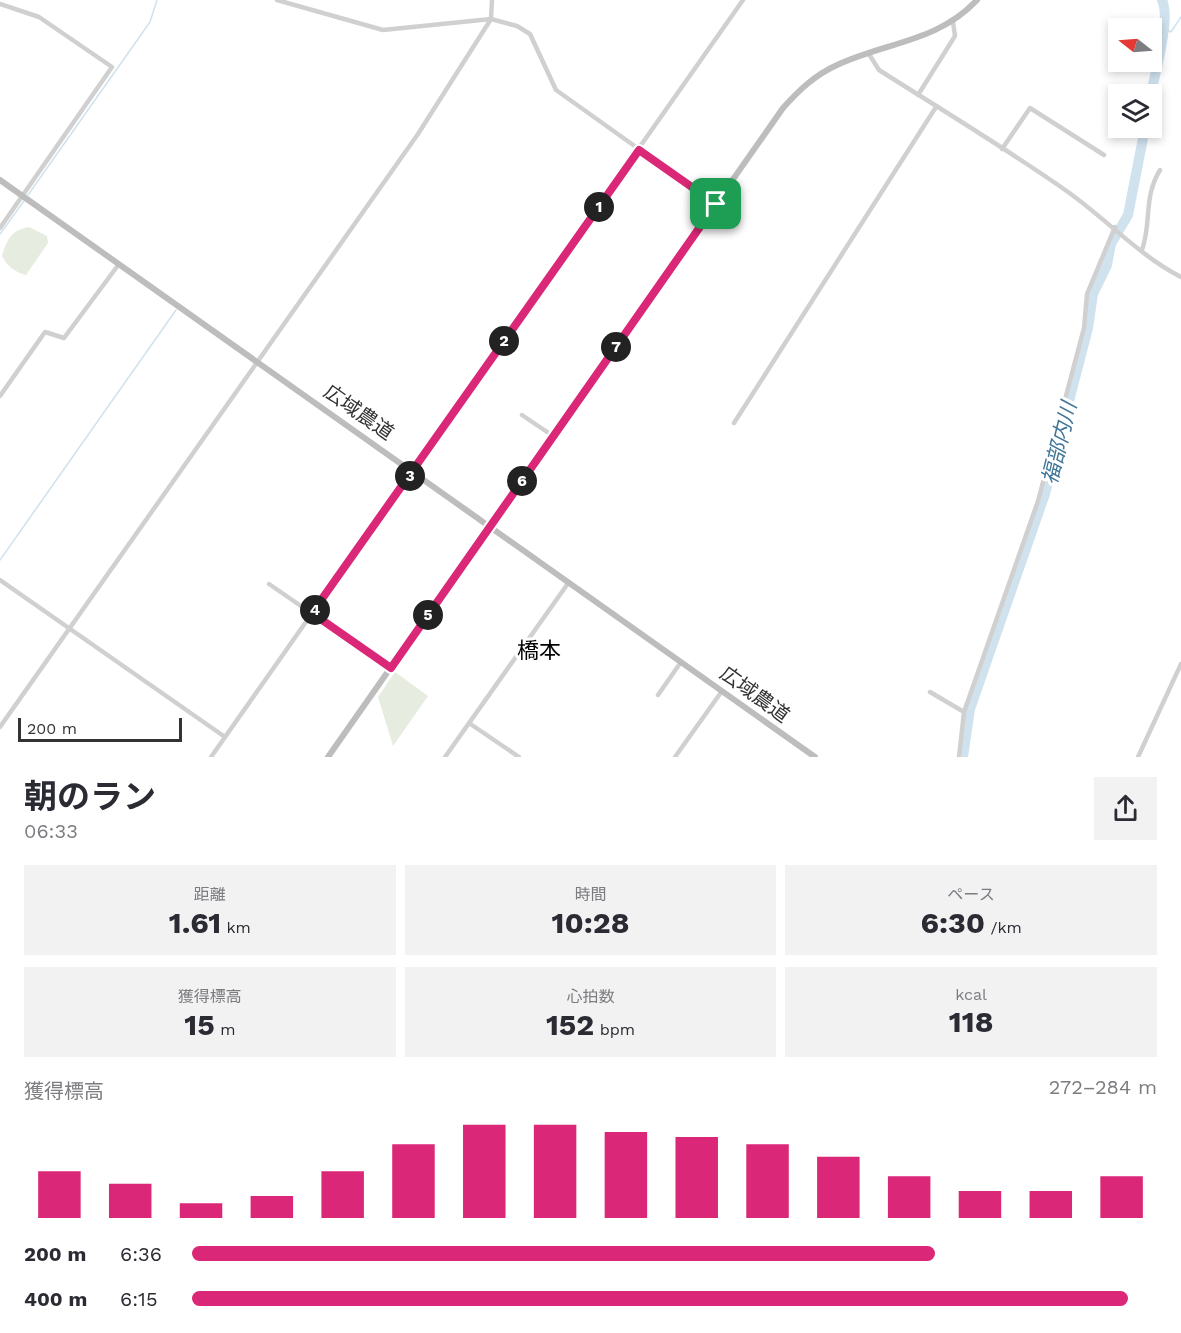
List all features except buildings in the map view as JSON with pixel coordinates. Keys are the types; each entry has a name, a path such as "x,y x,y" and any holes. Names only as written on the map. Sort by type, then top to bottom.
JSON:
{"street":[{"path":"276,0 382,30 490,19 517,26 530,34 556,90 716,204"},
{"path":"0,727 418,134 490,19 492,0"},
{"path":"211,757 743,0"},
{"path":"328,757 797,92 822,73 869,54 931,34 953,22 977,0"},
{"path":"0,4 39,17 112,67 0,228"},
{"path":"918,95 955,36 953,22"},
{"path":"869,54 879,70 1052,181 1116,228 1157,264 1181,277"},
{"path":"734,423 936,107"},
{"path":"1002,149 1030,108 1104,155"},
{"path":"1142,250 1146,238 1150,187 1160,170"},
{"name":"広域農道","path":"0,180 815,757"},
{"path":"959,757 964,712 1038,501 1084,328 1088,294 1116,228"},
{"path":"0,396 45,332 64,338 119,264"},
{"path":"522,415 553,436"},
{"path":"0,580 225,737"},
{"path":"445,757 569,582"},
{"path":"269,584 391,668"},
{"path":"658,694 681,662"},
{"path":"1138,757 1181,664"},
{"path":"675,757 722,691"},
{"path":"930,692 964,712"},
{"path":"470,723 519,757"}],"shaded area":[{"path":"29,227 47,236 48,243 26,275 12,268 2,256 14,233"},
{"path":"395,672 428,696 393,746 378,697"}],"waterway":[{"path":"28,195 150,22 157,0"},
{"name":"福部内川","path":"1153,84 1164,32 1162,0"},
{"path":"1163,27 1171,32 1181,17"},
{"name":"福部内川","path":"963,757 970,709 1045,494 1088,328 1093,294 1107,265 1111,244 1128,215 1143,138"},
{"path":"0,234 24,201"},
{"path":"0,560 176,310"}],"district":[{"name":"橋本","path":"539,650"}],"route":[{"path":"639,150 716,204 391,668 312,613 639,150"}]}
